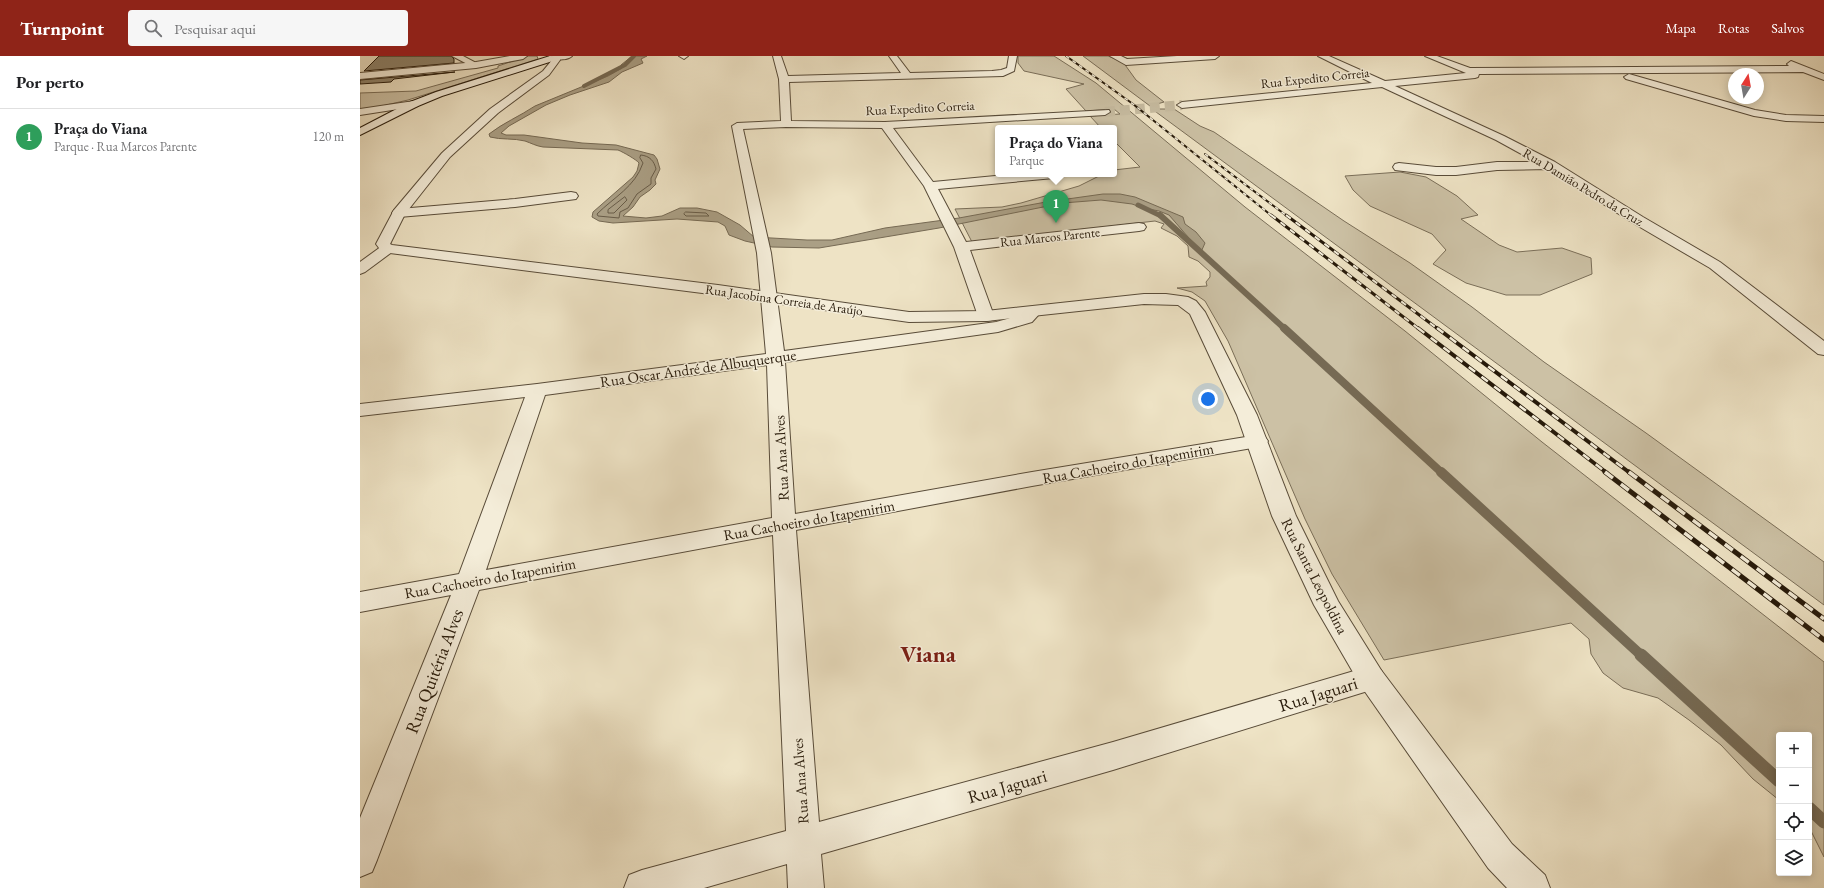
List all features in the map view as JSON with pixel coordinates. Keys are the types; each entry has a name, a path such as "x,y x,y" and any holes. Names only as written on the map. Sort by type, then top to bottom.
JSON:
{"street":[{"path":"456,56 476,64"},
{"path":"360,76 476,64 522,56"},
{"path":"360,132 414,104 554,56 568,56"},
{"path":"360,269 387,249 384,244 399,213 450,151 494,111 546,72 553,65 554,56"},
{"path":"777,56 784,79 786,124"},
{"path":"893,56 907,76"},
{"path":"784,79 951,76 1003,73 1011,69 1013,56"},
{"path":"1114,56 1126,62 1215,56"},
{"name":"Rua Damião Pedro da Cruz","path":"1322,56 1500,138 1551,165 1638,220 1715,265 1824,350"},
{"path":"1429,56 1472,73"},
{"path":"1776,59 1824,77"},
{"path":"1699,62 1719,70"},
{"name":"Rua Expedito Correia","path":"1182,105 1385,85 1472,73 1607,70 1804,69"},
{"path":"1607,70 1754,113 1786,118 1824,119"},
{"path":"360,112 414,104"},
{"name":"Rua Expedito Correia","path":"737,126 786,124 885,125 1105,112"},
{"path":"885,125 930,186 961,247 986,316"},
{"name":"Rua Ana Alves","path":"737,126 761,244 776,358 784,525 806,888"},
{"path":"1399,167 1436,171 1456,171 1496,166 1551,165"},
{"path":"930,186 1023,177"},
{"path":"399,213 516,203 571,196"},
{"name":"Rua Marcos Parente","path":"961,247 1139,227"},
{"name":"Rua Jacobina Correia de Araújo","path":"387,249 718,290 769,299 909,317 986,316 1144,300 1182,300"},
{"name":"Rua Santa Leopoldina","path":"1182,300 1190,305 1196,312 1215,347 1258,440 1288,523 1327,605 1371,678 1500,856 1532,888"},
{"name":"Rua Oscar André de Albuquerque","path":"360,410 537,390 998,327 1026,318 1033,312"},
{"name":"Rua Quitéria Alves","path":"360,860 469,582 537,390"},
{"name":"Rua Cachoeiro do Itapemirim","path":"360,602 1032,479 1258,440"},
{"name":"Rua Jaguari","path":"642,888 1113,756 1371,678"}],"shaded area":[{"path":"528,56 537,56 538,59 408,100 360,111 360,93 416,91 498,68 498,66"},
{"path":"1018,56 1054,56 1096,83 1245,207 1405,331 1542,442 1824,662 1824,857 1812,833 1812,732 1776,732 1776,798 1753,779 1721,745 1689,720 1658,698 1623,688 1603,673 1591,654 1589,639 1571,623 1384,660 1332,574 1305,519 1228,341 1205,301 1192,292 1177,288 1207,286 1206,282 1210,277 1210,272 1198,261 1189,257 1188,246 1177,236 1161,228 1164,224 1155,221 972,242 955,209 1002,207 1021,203 1079,186 1097,177 1117,177 1117,170 1140,167 1117,144 1117,125 1098,125 1090,116 1120,114 1114,109 1086,111 1066,89 1084,84 1024,71 1018,63"},
{"path":"1083,56 1108,56 1123,62 1136,80 1164,102 1150,106"},
{"path":"1152,109 1174,109 1200,126 1214,132 1344,221 1410,263 1472,307 1544,362 1646,433 1824,562 1824,605"},
{"path":"1400,172 1426,177 1457,196 1478,215 1461,219 1499,245 1517,252 1562,248 1591,258 1592,274 1540,295 1506,295 1466,283 1433,264 1446,250 1432,234 1370,206 1353,190 1345,176"}],"water":[{"path":"632,56 647,56 641,59 643,63 622,72 609,82 546,105 509,126 501,133 506,135 524,135 582,143 616,145 654,155 660,169 655,180 656,184 640,197 633,207 623,216 646,218 662,216 680,208 697,208 717,212 740,225 754,237 832,240 885,228 959,218 1046,202 1103,194 1120,194 1135,197 1183,217 1185,224 1196,232 1205,243 1201,252 1169,215 1132,204 1101,200 1063,203 939,228 819,248 772,247 745,241 729,235 725,226 718,222 677,219 613,223 599,221 592,217 593,212 633,177 637,171 638,162 618,150 543,147 521,140 490,137 489,134 535,106 608,76 622,68 621,65"}],"building":[{"path":"379,56 451,56 454,59 454,63 364,71"},
{"path":"455,72 394,79 391,82 360,84 360,80"}],"waterway":[{"path":"584,86 625,65 634,56"},
{"path":"1138,205 1161,216"},
{"path":"1160,215 1285,329"},
{"path":"1284,328 1442,473"},
{"path":"1441,472 1642,656"},
{"path":"1641,655 1776,778"},
{"path":"1812,811 1824,822"}],"tunnel":[{"path":"1105,112 1182,105"}],"railway":[{"path":"1066,56 1133,104 1272,216"},
{"path":"1205,154 1287,216"},
{"path":"1271,215 1419,329"},
{"path":"1286,215 1438,329"},
{"path":"1418,328 1607,473"},
{"path":"1437,328 1630,473"},
{"path":"1605,472 1824,640"},
{"path":"1629,472 1824,619"}],"place":[{"name":"Praça do Viana","path":"1056,223"}],"district":[{"name":"Viana","path":"928,654"}]}
